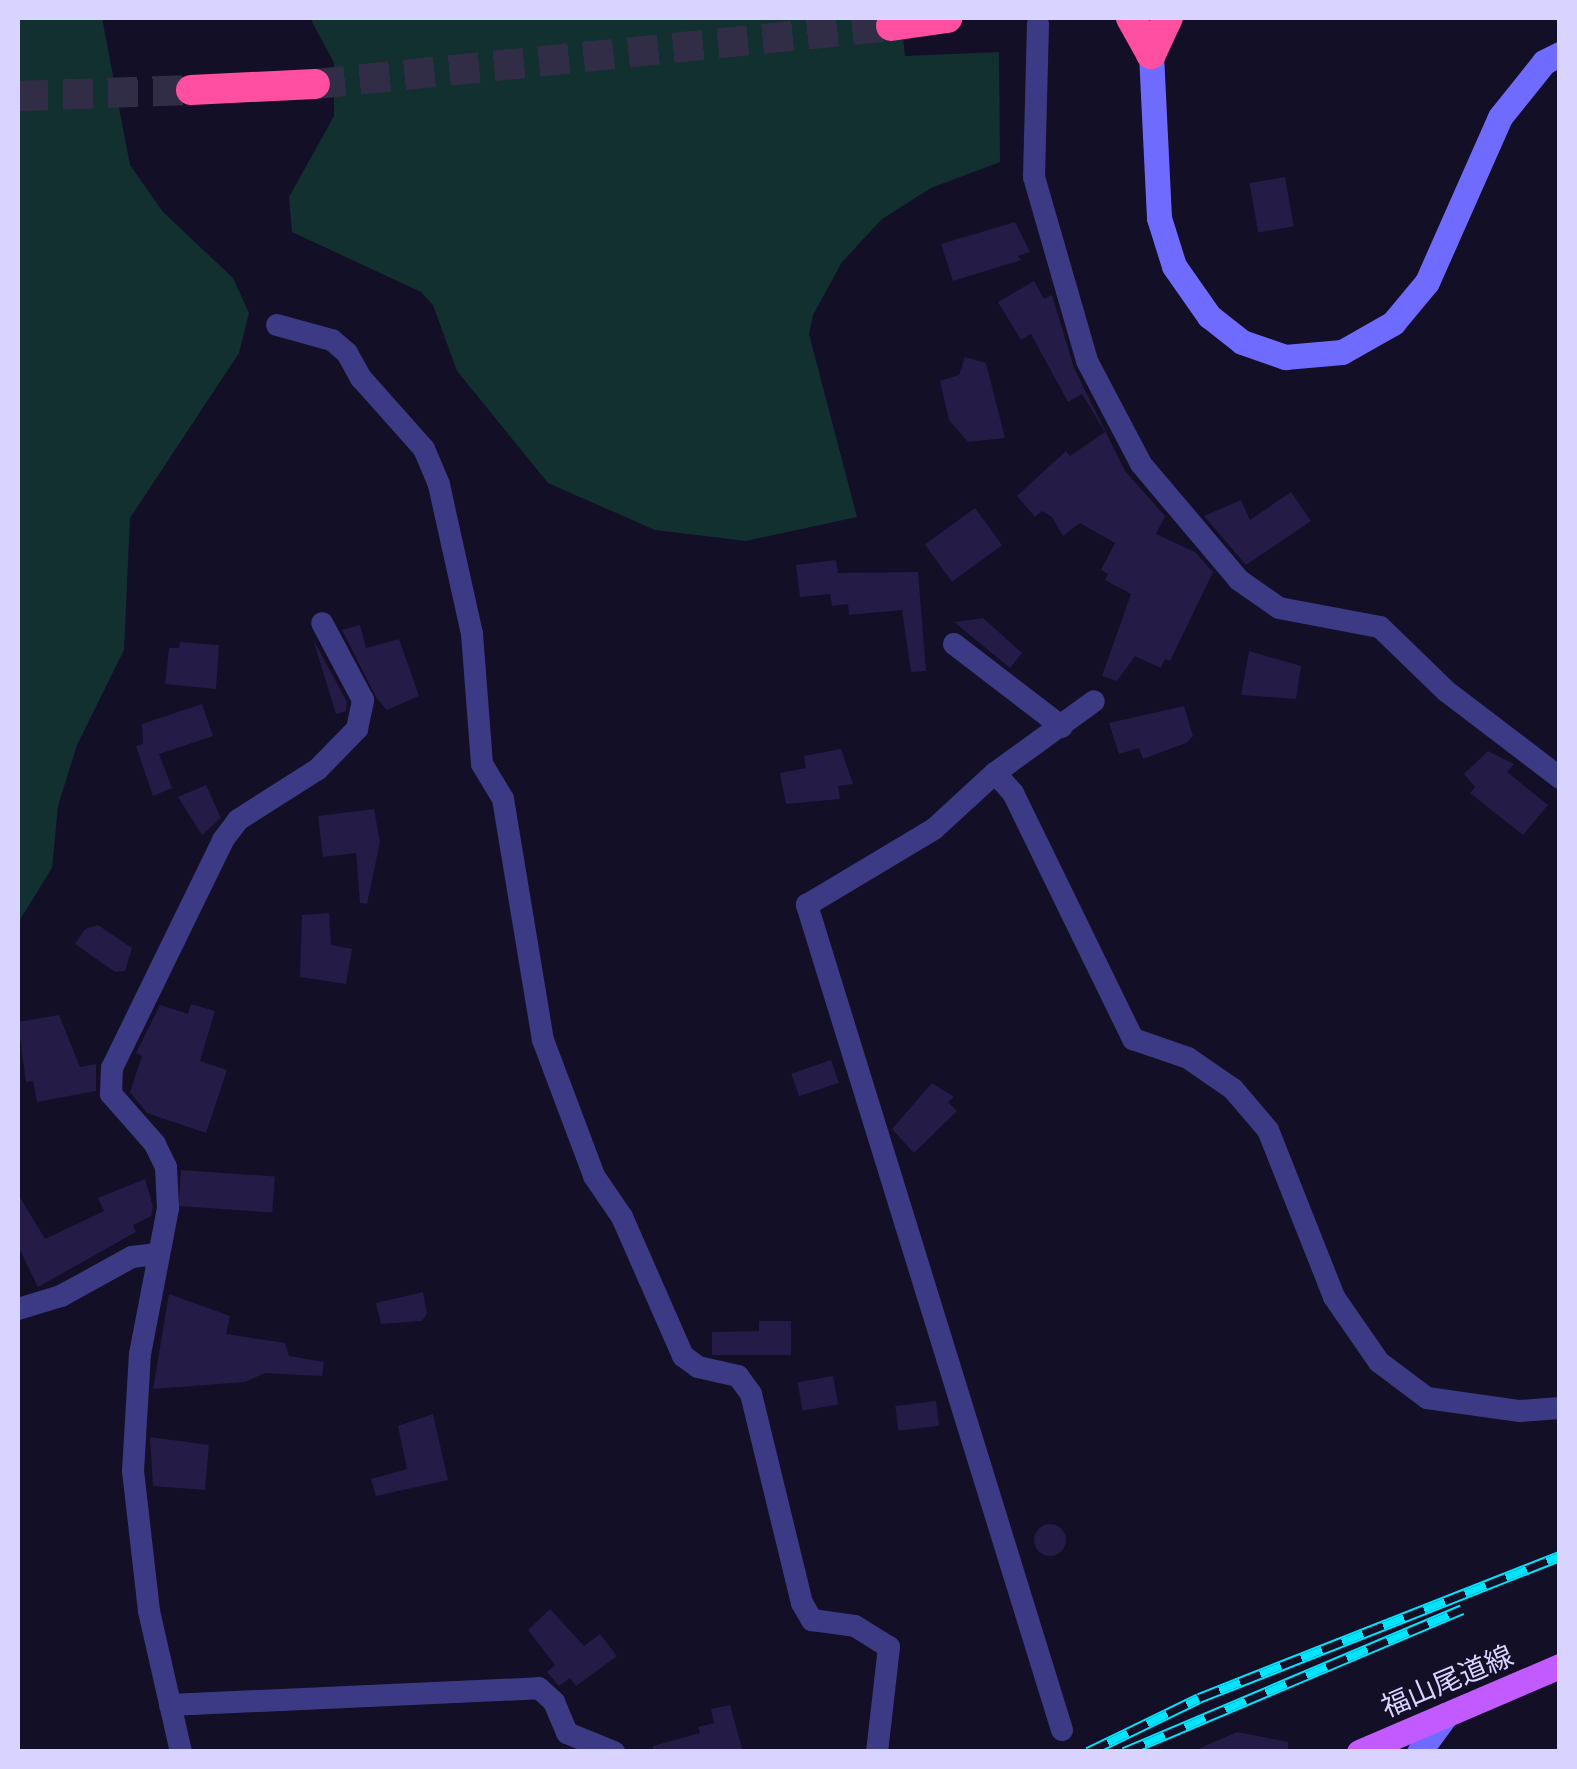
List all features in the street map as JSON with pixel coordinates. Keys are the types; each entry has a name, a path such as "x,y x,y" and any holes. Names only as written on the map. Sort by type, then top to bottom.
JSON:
{"highway":[{"path":"891,26 947,18"},
{"path":"1131,18 1150,54"},
{"path":"1150,54 1168,18"},
{"path":"191,90 315,84"}],"main road":[{"name":"福山尾道線","path":"1359,1752 1560,1666"}],"street":[{"path":"1038,24 1034,177 1087,361 1141,464 1239,580 1279,608 1380,627 1446,691 1560,778"},
{"path":"1150,54 1159,218 1174,266 1209,316 1242,342 1285,357 1342,352 1392,323 1427,282 1500,118 1544,62 1560,54"},
{"path":"277,325 332,340 348,354 361,378 405,421 432,467 472,634 482,764 504,799 543,1040 594,1176 622,1217 683,1356 698,1367 738,1376 751,1394 802,1603 812,1620 855,1626 889,1648 877,1752"},
{"path":"182,1752 149,1611 133,1471 155,1254 168,1208 166,1167 156,1144 111,1094 112,1068 222,840 238,820 318,769 357,729 362,700 322,623"},
{"path":"954,644 1062,727"},
{"path":"1062,1730 807,906 934,829 996,773 1094,702"},
{"path":"996,773 1013,793 1133,1039 1188,1058 1233,1088 1268,1130 1334,1297 1379,1362 1427,1398 1520,1411 1560,1408"},
{"path":"18,1309 62,1296 132,1258 155,1254"},
{"path":"170,1704 539,1688 554,1702 567,1733 614,1752"},
{"path":"1419,1752 1446,1715"}],"green space":[{"path":"18,18 102,18 130,165 163,212 233,278 249,313 239,353 130,518 124,650 77,745 58,806 52,868 18,923"},
{"path":"310,18 901,18 905,56 999,52 1000,162 931,188 882,219 842,262 813,315 809,334 857,517 746,541 655,530 548,483 457,371 433,305 421,292 292,232 289,197 334,116 334,63"}],"building":[{"path":"1285,177 1294,226 1258,232 1250,183"},
{"path":"1015,222 1030,252 1018,256 1021,260 953,281 941,244"},
{"path":"1034,281 1044,299 1052,295 1074,368 1125,471 1165,516 1156,534 1195,552 1213,572 1170,661 1165,659 1161,668 1135,656 1117,681 1102,676 1131,594 1105,580 1108,574 1101,570 1115,543 1080,523 1063,536 1052,517 1042,511 1035,517 1017,496 1066,451 1070,456 1105,432 1082,394 1068,402 1031,334 1021,340 998,302"},
{"path":"965,357 986,363 1005,438 968,442 949,420 940,381 959,375"},
{"path":"1291,492 1311,521 1246,565 1204,516 1241,500 1250,520"},
{"path":"975,508 1002,545 952,582 925,544"},
{"path":"836,560 838,573 918,572 926,671 911,672 902,610 849,615 848,604 832,606 830,594 800,597 796,565"},
{"path":"983,618 1022,653 1010,668 954,622"},
{"path":"360,625 366,648 399,639 419,696 387,710 377,699 342,630"},
{"path":"313,639 347,702 346,711 336,714"},
{"path":"180,642 219,645 216,689 165,684 169,648 179,648"},
{"path":"1249,651 1301,666 1296,699 1241,695"},
{"path":"202,704 213,736 159,754 172,788 153,796 136,746 143,744 142,724"},
{"path":"1184,706 1193,736 1186,743 1143,759 1139,748 1119,754 1109,723"},
{"path":"841,749 853,784 838,786 840,799 786,804 780,773 806,768 804,756"},
{"path":"1488,751 1514,764 1507,772 1548,805 1523,835 1470,793 1475,787 1464,774"},
{"path":"206,785 221,818 202,835 178,797"},
{"path":"374,809 380,842 367,904 360,903 356,853 323,857 318,816"},
{"path":"329,913 331,945 352,949 346,984 300,977 302,915"},
{"path":"98,925 132,948 125,971 115,972 75,944 85,929"},
{"path":"191,1004 215,1011 200,1061 227,1070 206,1133 147,1113 130,1092 142,1056 136,1053 160,1005 188,1014"},
{"path":"59,1015 80,1067 96,1064 96,1091 37,1102 33,1081 26,1082 18,1022"},
{"path":"831,1060 839,1083 799,1096 791,1074"},
{"path":"932,1083 954,1097 948,1102 957,1111 914,1153 892,1129"},
{"path":"181,1170 275,1177 272,1212 178,1206"},
{"path":"145,1179 153,1207 151,1216 133,1225 136,1232 38,1287 18,1246 18,1194 45,1239 104,1211 98,1198"},
{"path":"423,1292 427,1314 422,1321 381,1324 376,1303"},
{"path":"169,1294 230,1316 226,1334 285,1343 289,1356 324,1362 322,1376 265,1373 245,1382 153,1389"},
{"path":"759,1321 791,1321 791,1355 712,1355 712,1332 759,1331"},
{"path":"833,1376 838,1405 803,1411 798,1382"},
{"path":"936,1401 939,1426 898,1431 895,1406"},
{"path":"433,1414 448,1480 376,1496 371,1479 407,1469 398,1426"},
{"path":"150,1437 209,1445 205,1490 153,1486"},
{"path":"1050,1524 1061,1529 1066,1540 1061,1551 1050,1556 1039,1551 1034,1540 1039,1529"},
{"path":"550,1609 584,1646 600,1634 617,1656 576,1686 570,1678 559,1686 547,1672 555,1665 528,1630"},
{"path":"730,1705 743,1752 653,1752 653,1746 700,1733 698,1727 714,1723 711,1709"},
{"path":"1237,1732 1288,1742 1288,1752 1191,1752"}],"tunnel":[{"path":"315,84 891,26"},
{"path":"18,96 191,90"}],"railway":[{"path":"1088,1752 1199,1698 1560,1556"},
{"path":"1124,1752 1462,1609"}]}
